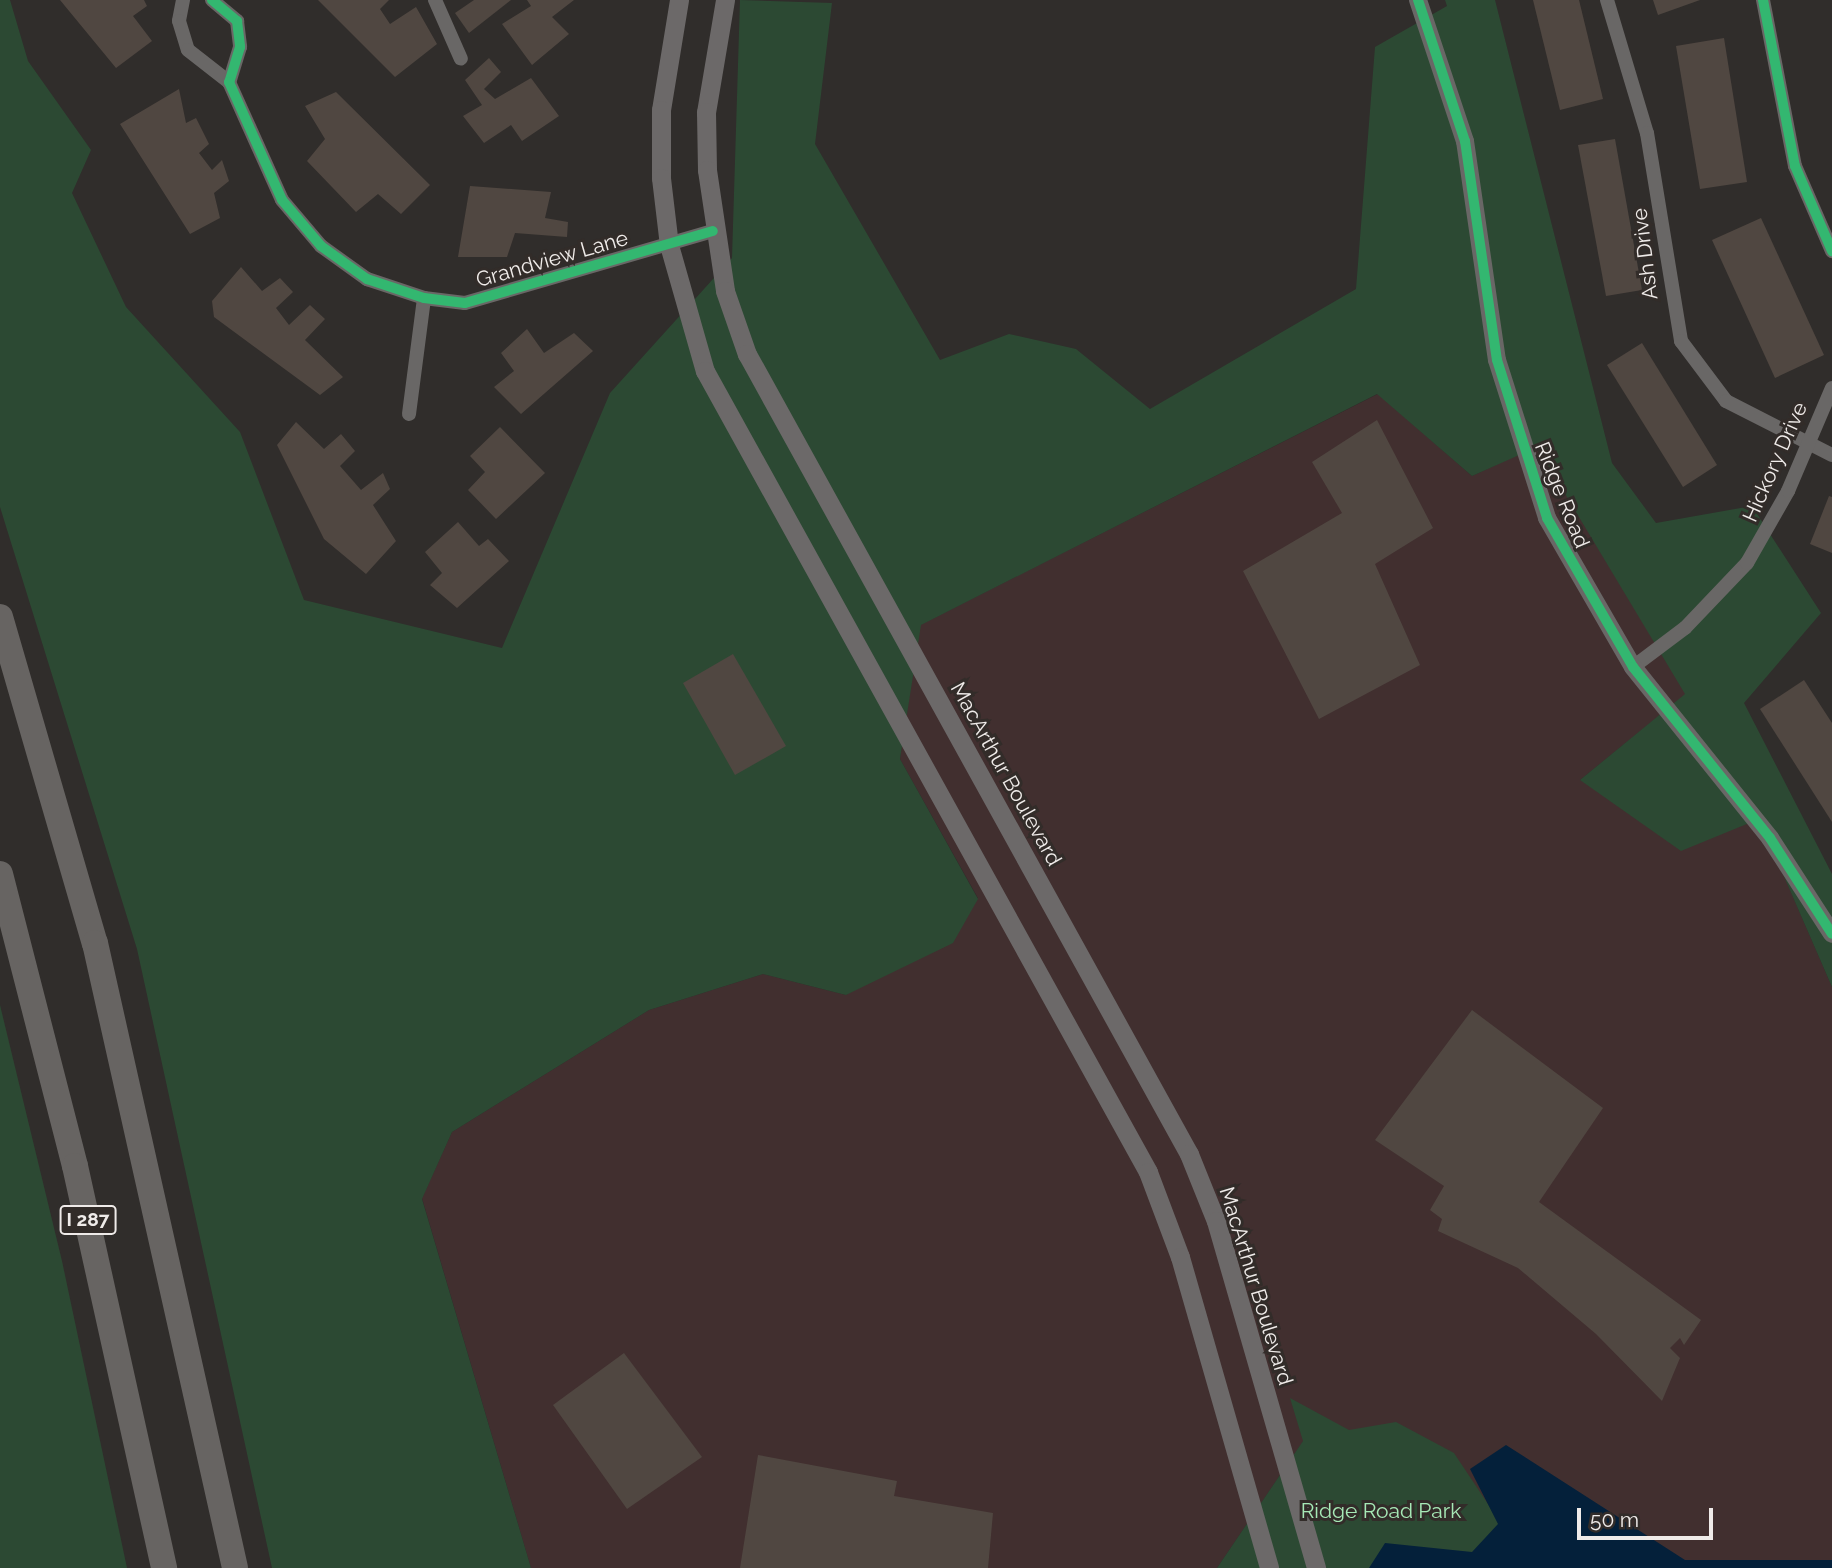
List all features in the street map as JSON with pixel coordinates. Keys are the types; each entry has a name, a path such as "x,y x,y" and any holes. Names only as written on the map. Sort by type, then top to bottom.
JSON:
{"highway":[{"path":"0,617 96,943 235,1568"},
{"name":"I 287","path":"0,874 70,1141 164,1568"}],"main road":[{"path":"679,0 661,110 669,245 705,371 737,434 1148,1172 1173,1236 1269,1568"},
{"name":"MacArthur Boulevard","path":"725,0 706,112 713,231 747,354 1189,1154 1216,1221 1316,1568"}],"street":[{"name":"Grandview Lane","path":"183,0 179,21 188,50 229,82 261,161 300,224 367,279 424,298 465,303 522,291 713,231"},
{"path":"212,0 228,9 241,34 229,82"},
{"name":"Ridge Road","path":"1418,0 1465,141 1497,360 1527,467 1571,568 1633,667 1770,838 1832,934"},
{"name":"Ash Drive","path":"1606,0 1647,133 1681,341 1726,401 1832,455"},
{"path":"1763,0 1795,166 1832,251"},
{"path":"440,2 461,59"},
{"path":"409,414 424,298"},
{"name":"Hickory Drive","path":"1633,667 1685,628 1747,563 1832,388"}],"shaded area":[{"path":"1378,394 1472,476 1537,446 1686,694 1580,780 1759,818 1832,987 1832,1568 1369,1568 1306,1437 1217,1568 531,1568 422,1198 452,1132 649,1010 763,974 846,995 978,898 900,759 920,625"}],"green space":[{"path":"0,0 10,0 28,61 91,150 72,193 126,307 240,432 304,600 502,648 610,393 732,258 740,0 832,3 815,144 940,360 1009,334 1076,349 1150,409 1356,289 1375,47 1447,6 1445,0 1495,0 1612,463 1656,523 1752,506 1821,613 1744,703 1832,874 1832,987 1759,819 1681,851 1580,780 1685,694 1537,447 1472,476 1377,394 921,625 900,759 978,899 953,943 846,995 763,974 649,1010 452,1132 422,1199 531,1568 272,1568 137,949 0,507"},
{"path":"0,1005 62,1261 127,1568 0,1568"},
{"name":"Ridge Road Park","path":"1290,1398 1349,1430 1396,1422 1454,1453 1490,1507 1601,1568 1217,1568 1303,1441"}],"water":[{"path":"1506,1445 1685,1560 1832,1560 1832,1568 1369,1568 1385,1543 1472,1552 1498,1524 1470,1469"}],"building":[{"path":"60,0 144,0 147,6 133,16 152,41 116,68"},
{"path":"318,0 389,0 380,9 390,24 416,7 437,44 395,77"},
{"path":"474,0 511,0 469,33 455,13"},
{"path":"527,0 574,0 552,17 569,34 532,65 502,24 531,6"},
{"path":"1533,0 1579,0 1603,99 1560,110"},
{"path":"1653,0 1700,0 1658,15"},
{"path":"1724,38 1747,182 1700,189 1676,46"},
{"path":"489,58 501,72 484,89 495,99 531,78 559,116 522,141 511,125 484,143 463,116 482,105 465,80"},
{"path":"179,89 186,123 196,118 209,144 199,153 212,170 222,160 229,181 214,193 220,218 190,234 120,124"},
{"path":"336,92 430,185 401,214 378,194 356,212 307,161 325,139 305,106"},
{"path":"1615,139 1642,290 1606,296 1578,145"},
{"path":"470,186 551,192 545,218 568,222 567,237 515,233 507,257 458,257"},
{"path":"1761,218 1824,355 1775,378 1712,240"},
{"path":"241,267 262,291 280,278 293,292 276,308 289,325 310,305 325,319 305,340 343,377 320,395 214,317 212,301"},
{"path":"527,329 544,353 574,333 593,351 521,414 494,387 514,371 501,353"},
{"path":"1642,343 1717,465 1683,487 1607,365"},
{"path":"1377,420 1433,528 1375,564 1420,665 1319,719 1243,571 1342,513 1312,462"},
{"path":"296,422 324,449 341,434 355,451 340,466 361,490 383,473 390,489 373,505 396,541 366,574 324,539 277,445"},
{"path":"500,427 545,473 496,519 468,490 485,472 470,456"},
{"path":"1829,496 1832,497 1832,553 1810,544"},
{"path":"458,522 479,546 488,539 509,561 457,608 430,585 442,573 425,552"},
{"path":"733,654 786,746 735,775 683,683"},
{"path":"1804,680 1832,723 1832,822 1760,709"},
{"path":"1472,1010 1603,1108 1539,1202 1701,1320 1684,1345 1680,1338 1670,1348 1680,1358 1662,1401 1596,1334 1518,1268 1438,1231 1442,1219 1430,1210 1444,1186 1375,1140"},
{"path":"624,1353 702,1457 627,1509 553,1405"},
{"path":"758,1455 897,1481 894,1496 993,1513 988,1568 740,1568"}],"cycle path":[{"path":"212,0 237,21 240,47 229,82 282,200 321,246 367,279 424,298 465,303 713,231"},
{"path":"1418,0 1465,141 1497,360 1547,518 1633,667 1770,838 1832,934"},
{"path":"1763,0 1795,166 1832,251"}]}
